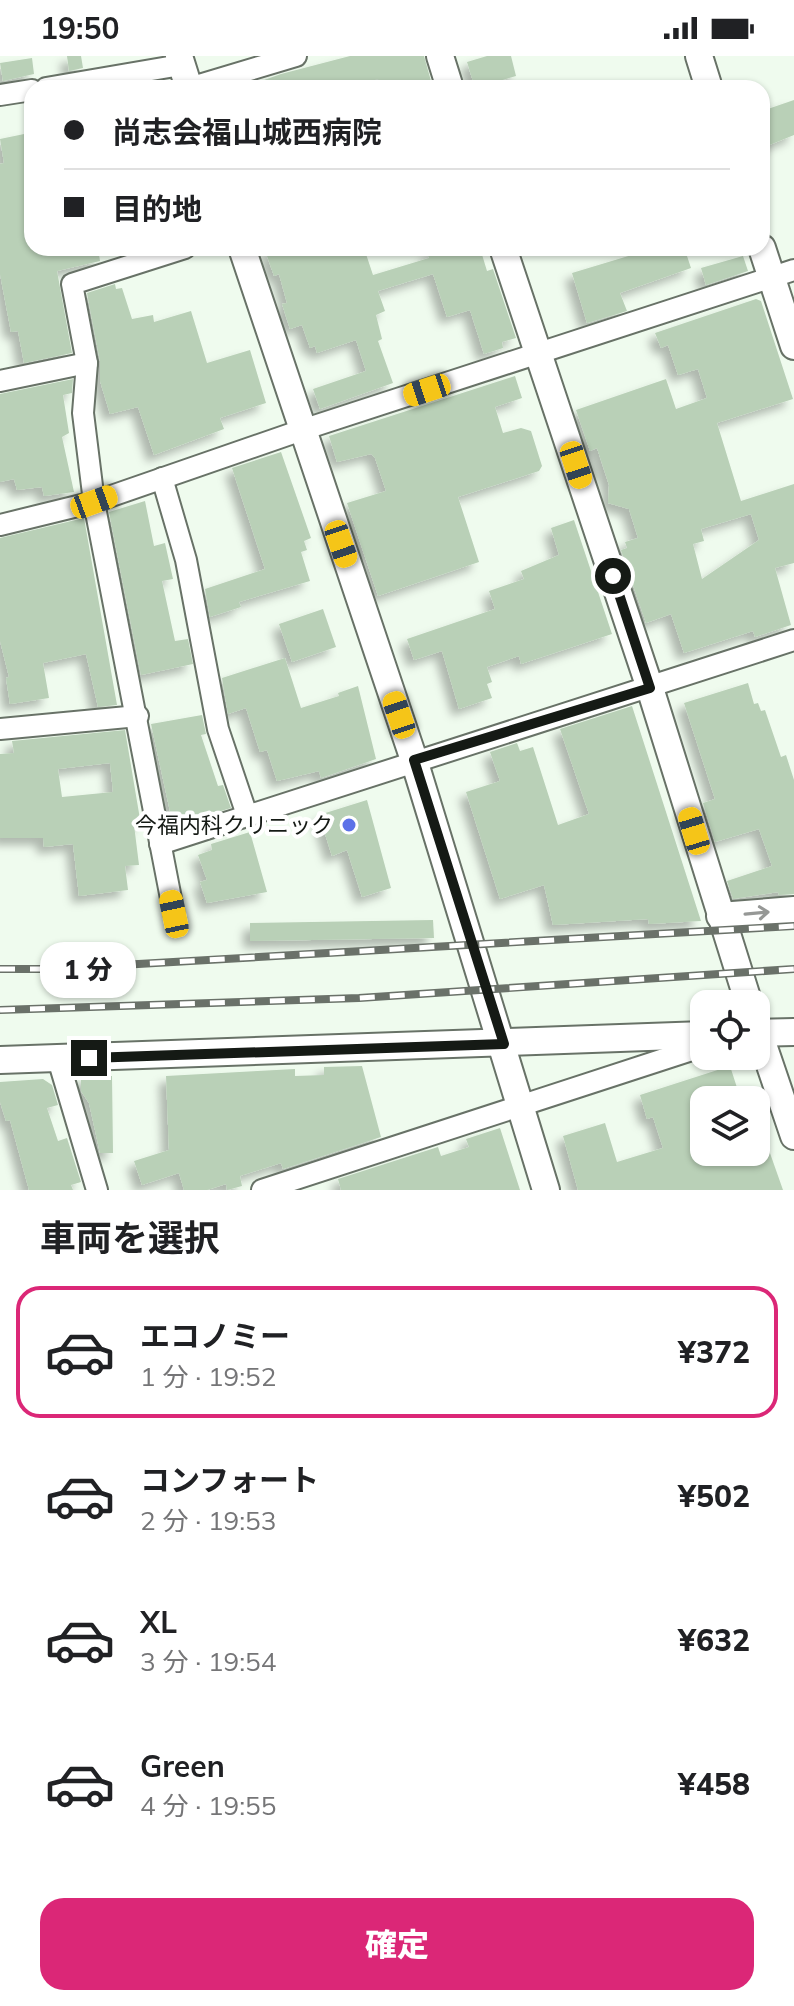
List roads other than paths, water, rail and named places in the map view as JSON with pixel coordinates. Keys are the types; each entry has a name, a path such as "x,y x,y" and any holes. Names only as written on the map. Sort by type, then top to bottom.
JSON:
{"street":[{"path":"125,80 296,56"},
{"path":"440,56 448,80"},
{"path":"699,56 706,80"},
{"path":"0,95 24,91"},
{"path":"160,256 72,284 87,363 83,413 94,502 138,716 174,914"},
{"path":"245,256 414,760 504,1044 518,1107 546,1190"},
{"path":"506,256 650,688 744,990"},
{"path":"769,256 783,273 794,346"},
{"path":"0,525 94,502 302,430 783,273"},
{"path":"0,381 87,363"},
{"path":"162,478 186,560 218,729 247,815"},
{"path":"160,844 794,640"},
{"path":"0,729 138,716"},
{"path":"720,916 794,910"},
{"path":"770,1031 794,1032"},
{"path":"0,1060 690,1036"},
{"path":"262,1190 690,1051"},
{"path":"58,1059 97,1190"},
{"path":"770,1067 794,1136"}],"railway":[{"path":"0,969 51,969 794,926"},
{"path":"0,1010 359,998 794,969"}],"place":[{"name":"今福内科クリニック","path":"349,825"}]}
